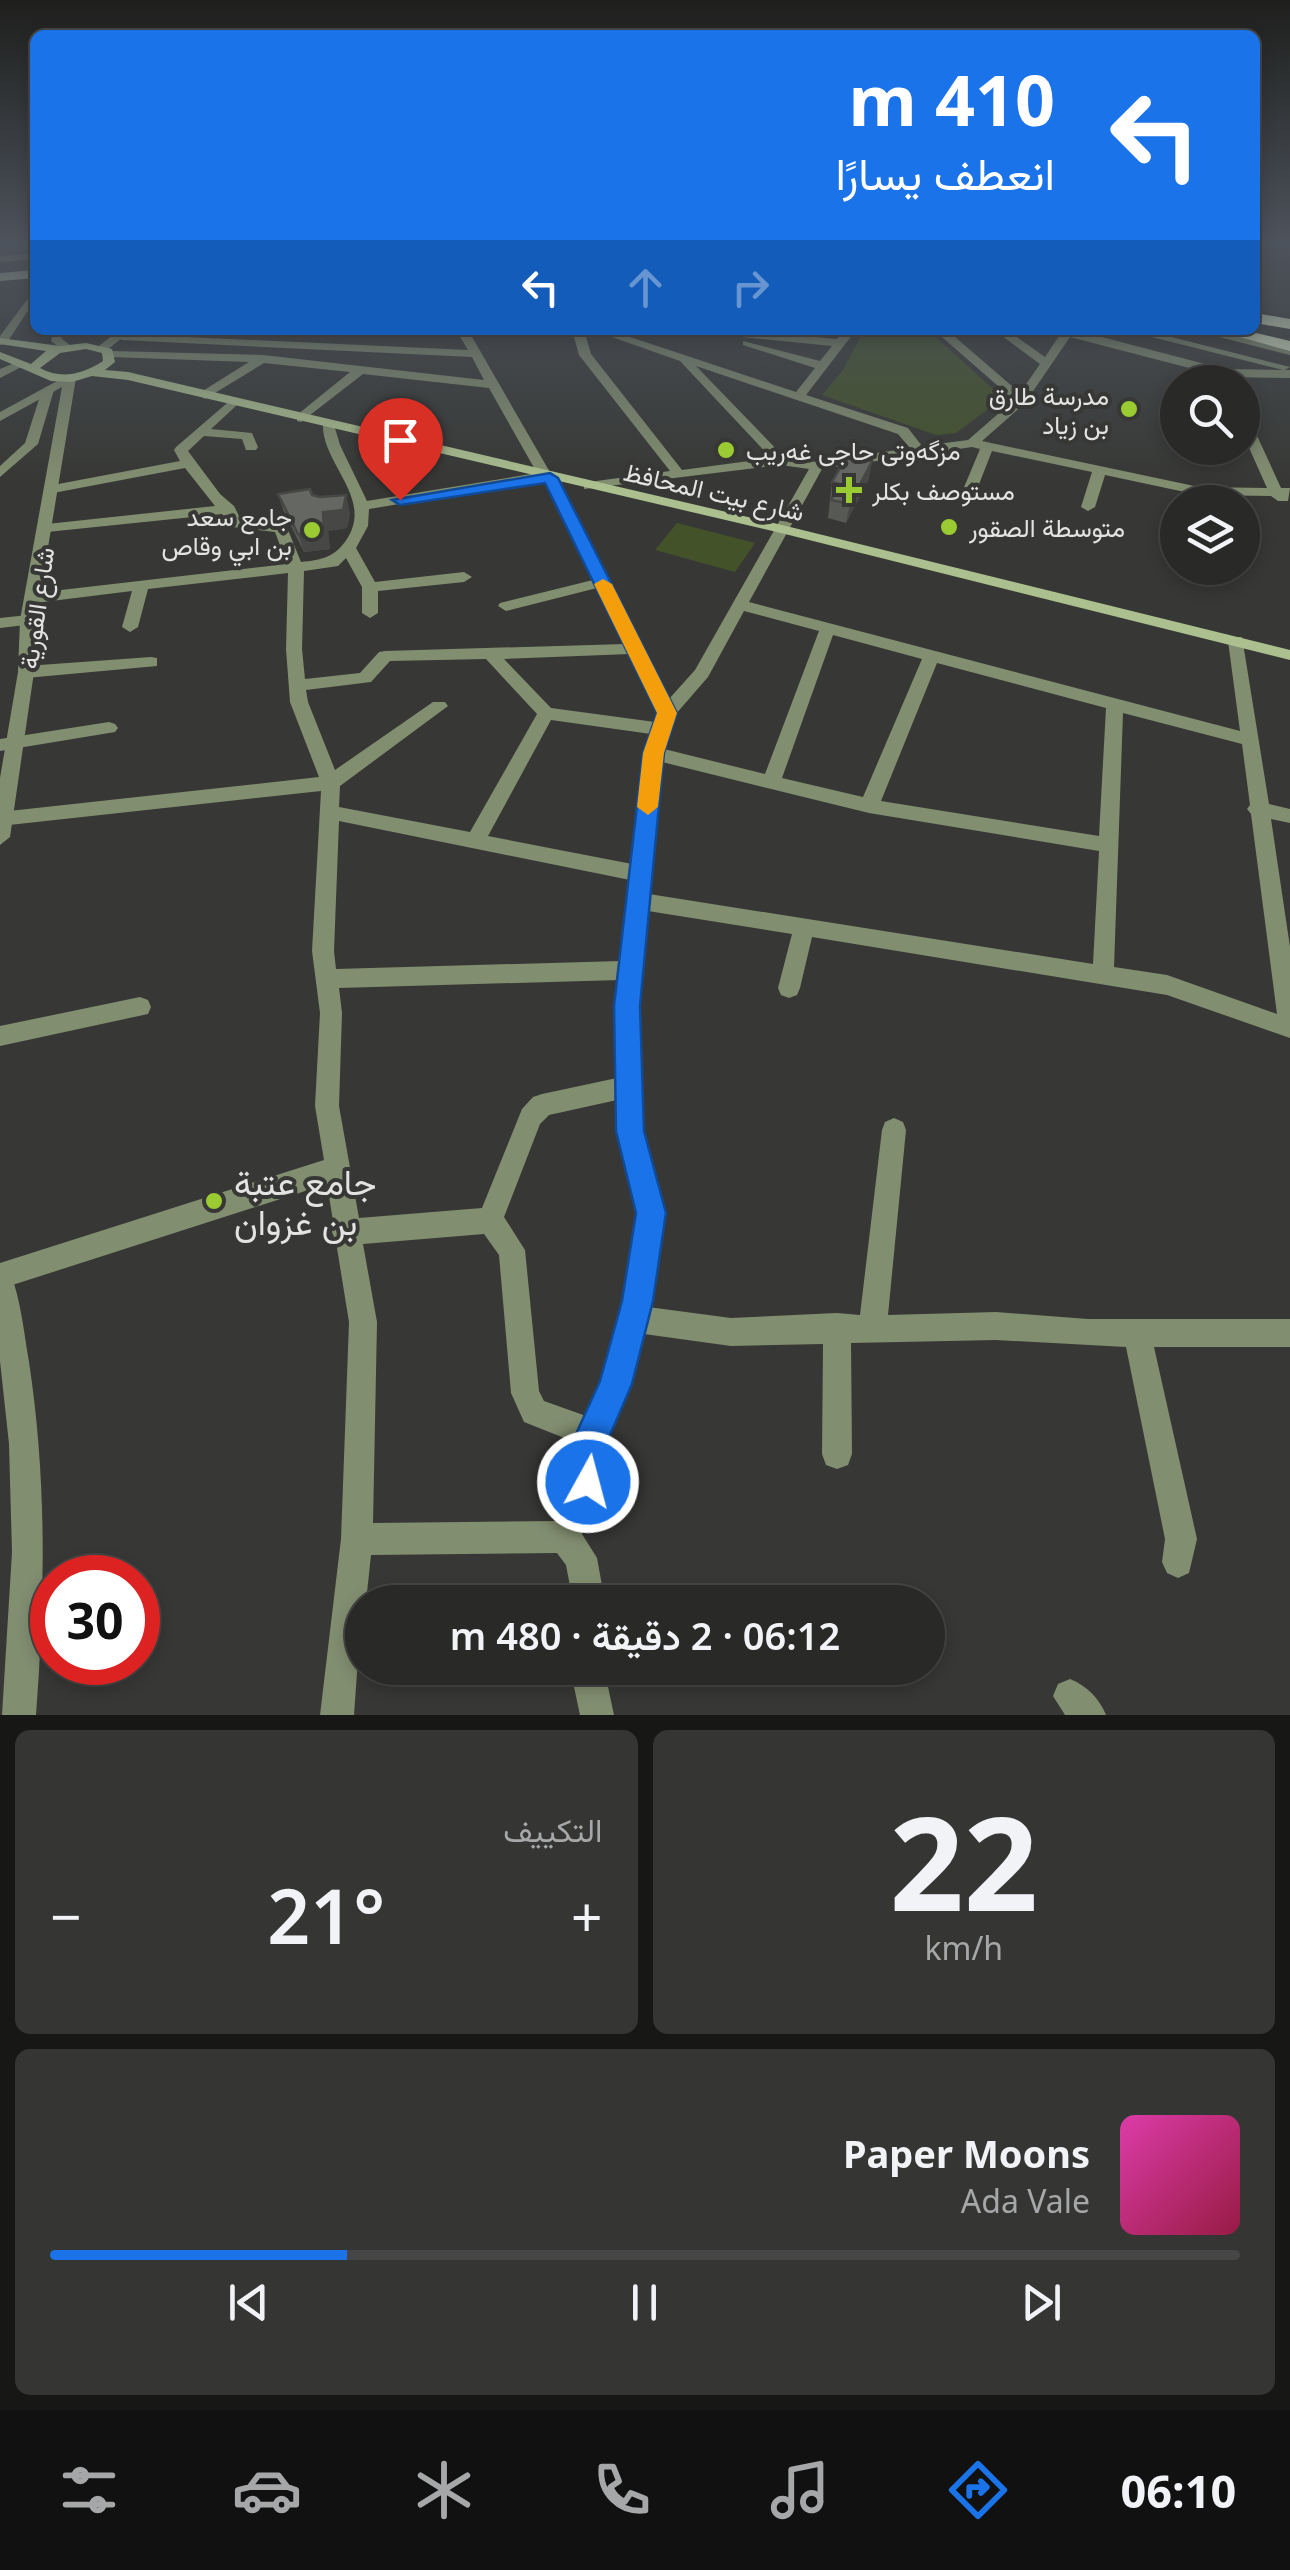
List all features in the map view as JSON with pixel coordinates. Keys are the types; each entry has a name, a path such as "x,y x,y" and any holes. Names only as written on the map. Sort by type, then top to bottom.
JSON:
{"highway":[{"path":"1260,328 1290,346"},
{"path":"1244,335 1290,346"}],"main road":[{"name":"شارع بيت المحافظ","path":"1,346 63,349 103,360 128,376 782,529 1290,655"},
{"path":"1,346 46,377 70,378 103,360"},
{"path":"28,367 63,349"}],"street":[{"path":"1,346 15,324"},
{"path":"57,335 54,340 63,349"},
{"path":"103,360 123,335"},
{"path":"143,335 477,354"},
{"path":"206,395 263,358 281,335"},
{"path":"465,335 548,477 636,649 664,721"},
{"path":"579,335 585,356 677,472"},
{"path":"613,335 904,431 917,448"},
{"path":"723,335 822,366"},
{"path":"758,335 842,342"},
{"path":"799,396 847,335"},
{"path":"946,335 1021,400"},
{"path":"1007,335 1048,365"},
{"path":"972,443 1021,400 1066,335"},
{"path":"1081,335 1182,365"},
{"path":"1150,335 1290,371"},
{"path":"1227,335 1290,346"},
{"path":"680,357 781,461"},
{"path":"103,360 263,358 496,386"},
{"path":"0,374 28,367"},
{"path":"300,418 360,370"},
{"path":"1260,374 1290,371"},
{"path":"0,417 70,378"},
{"name":"شارع القورية","path":"1,825 7,744 26,672 28,620 48,528 70,378"},
{"path":"0,473 31,444 48,390"},
{"path":"233,402 181,450 184,464 242,526 281,528 296,568 300,702 330,783 323,951 328,979 327,1106 345,1232 360,1297 364,1350 358,1539 337,1715"},
{"path":"35,598 333,562 349,549 362,524 364,506 360,491 332,451 328,425"},
{"path":"200,432 247,436 250,447"},
{"path":"589,486 781,461 817,466 917,448 972,443 1160,487"},
{"path":"31,444 60,445"},
{"path":"967,497 988,446"},
{"path":"1260,449 1285,496 1260,496"},
{"path":"54,489 184,464"},
{"path":"565,1537 588,1482 593,1434 616,1384 634,1319 651,1213 630,1131 628,1087 632,970 654,753 664,721 695,683 817,466"},
{"path":"1088,507 1099,471"},
{"path":"364,506 548,477"},
{"path":"48,528 228,510"},
{"path":"349,549 370,588 370,613"},
{"path":"370,588 464,577"},
{"path":"506,606 602,582"},
{"path":"130,627 141,586"},
{"path":"741,605 1248,740"},
{"path":"0,623 28,620"},
{"path":"772,782 827,630"},
{"path":"639,901 1103,974 1188,991 1290,1026 1281,885 1257,810 1236,641"},
{"path":"298,685 366,678 386,656 636,649"},
{"path":"490,654 546,713 664,721"},
{"path":"869,806 931,658"},
{"path":"26,672 151,662"},
{"path":"1,825 330,783 439,706"},
{"path":"1103,974 1115,706"},
{"path":"475,841 546,713"},
{"path":"7,744 110,728"},
{"path":"654,753 869,806 1110,846"},
{"path":"1257,810 1290,816"},
{"path":"330,812 641,874"},
{"path":"789,988 804,928"},
{"path":"328,979 632,970"},
{"path":"0,1036 140,1008"},
{"path":"490,1220 531,1117 542,1104 628,1087"},
{"path":"872,1330 894,1130"},
{"path":"19,1715 26,1635 27,1475 16,1360 0,1279 336,1169"},
{"path":"345,1232 490,1220"},
{"path":"490,1220 512,1250 534,1412 593,1434"},
{"path":"634,1319 731,1332 996,1326 1290,1333"},
{"path":"837,1327 837,1454"},
{"path":"1137,1332 1180,1539 1178,1562"},
{"path":"358,1539 565,1537"},
{"path":"565,1537 581,1558 585,1585"},
{"path":"591,1685 597,1715"}],"green space":[{"path":"861,335 934,335 1003,398 956,433 936,435 822,395 843,370"},
{"path":"677,523 755,543 735,572 655,550"}],"building":[{"path":"847,456 872,461 850,504 831,500 840,484 832,482"},
{"path":"310,489 312,495 320,497 346,495 343,510 323,512 324,530 298,534 278,494"}],"slow traffic":[{"path":"603,584 667,713 654,753 648,807"}],"place":[{"name":"مدرسة طارق بن زياد","path":"1129,409"},
{"name":"مزگەوتی حاجی غەریب","path":"726,450"},
{"name":"مستوصف بكلر","path":"849,490"},
{"name":"متوسطة الصقور","path":"949,527"},
{"name":"جامع سعد بن ابي وقاص","path":"312,530"},
{"name":"جامع عتبة بن غزوان","path":"214,1201"}],"route":[{"path":"400,500 550,478 667,713 654,753 627,1006 630,1131 645,1176 651,1213 638,1301 616,1384 593,1434 588,1482"}]}
